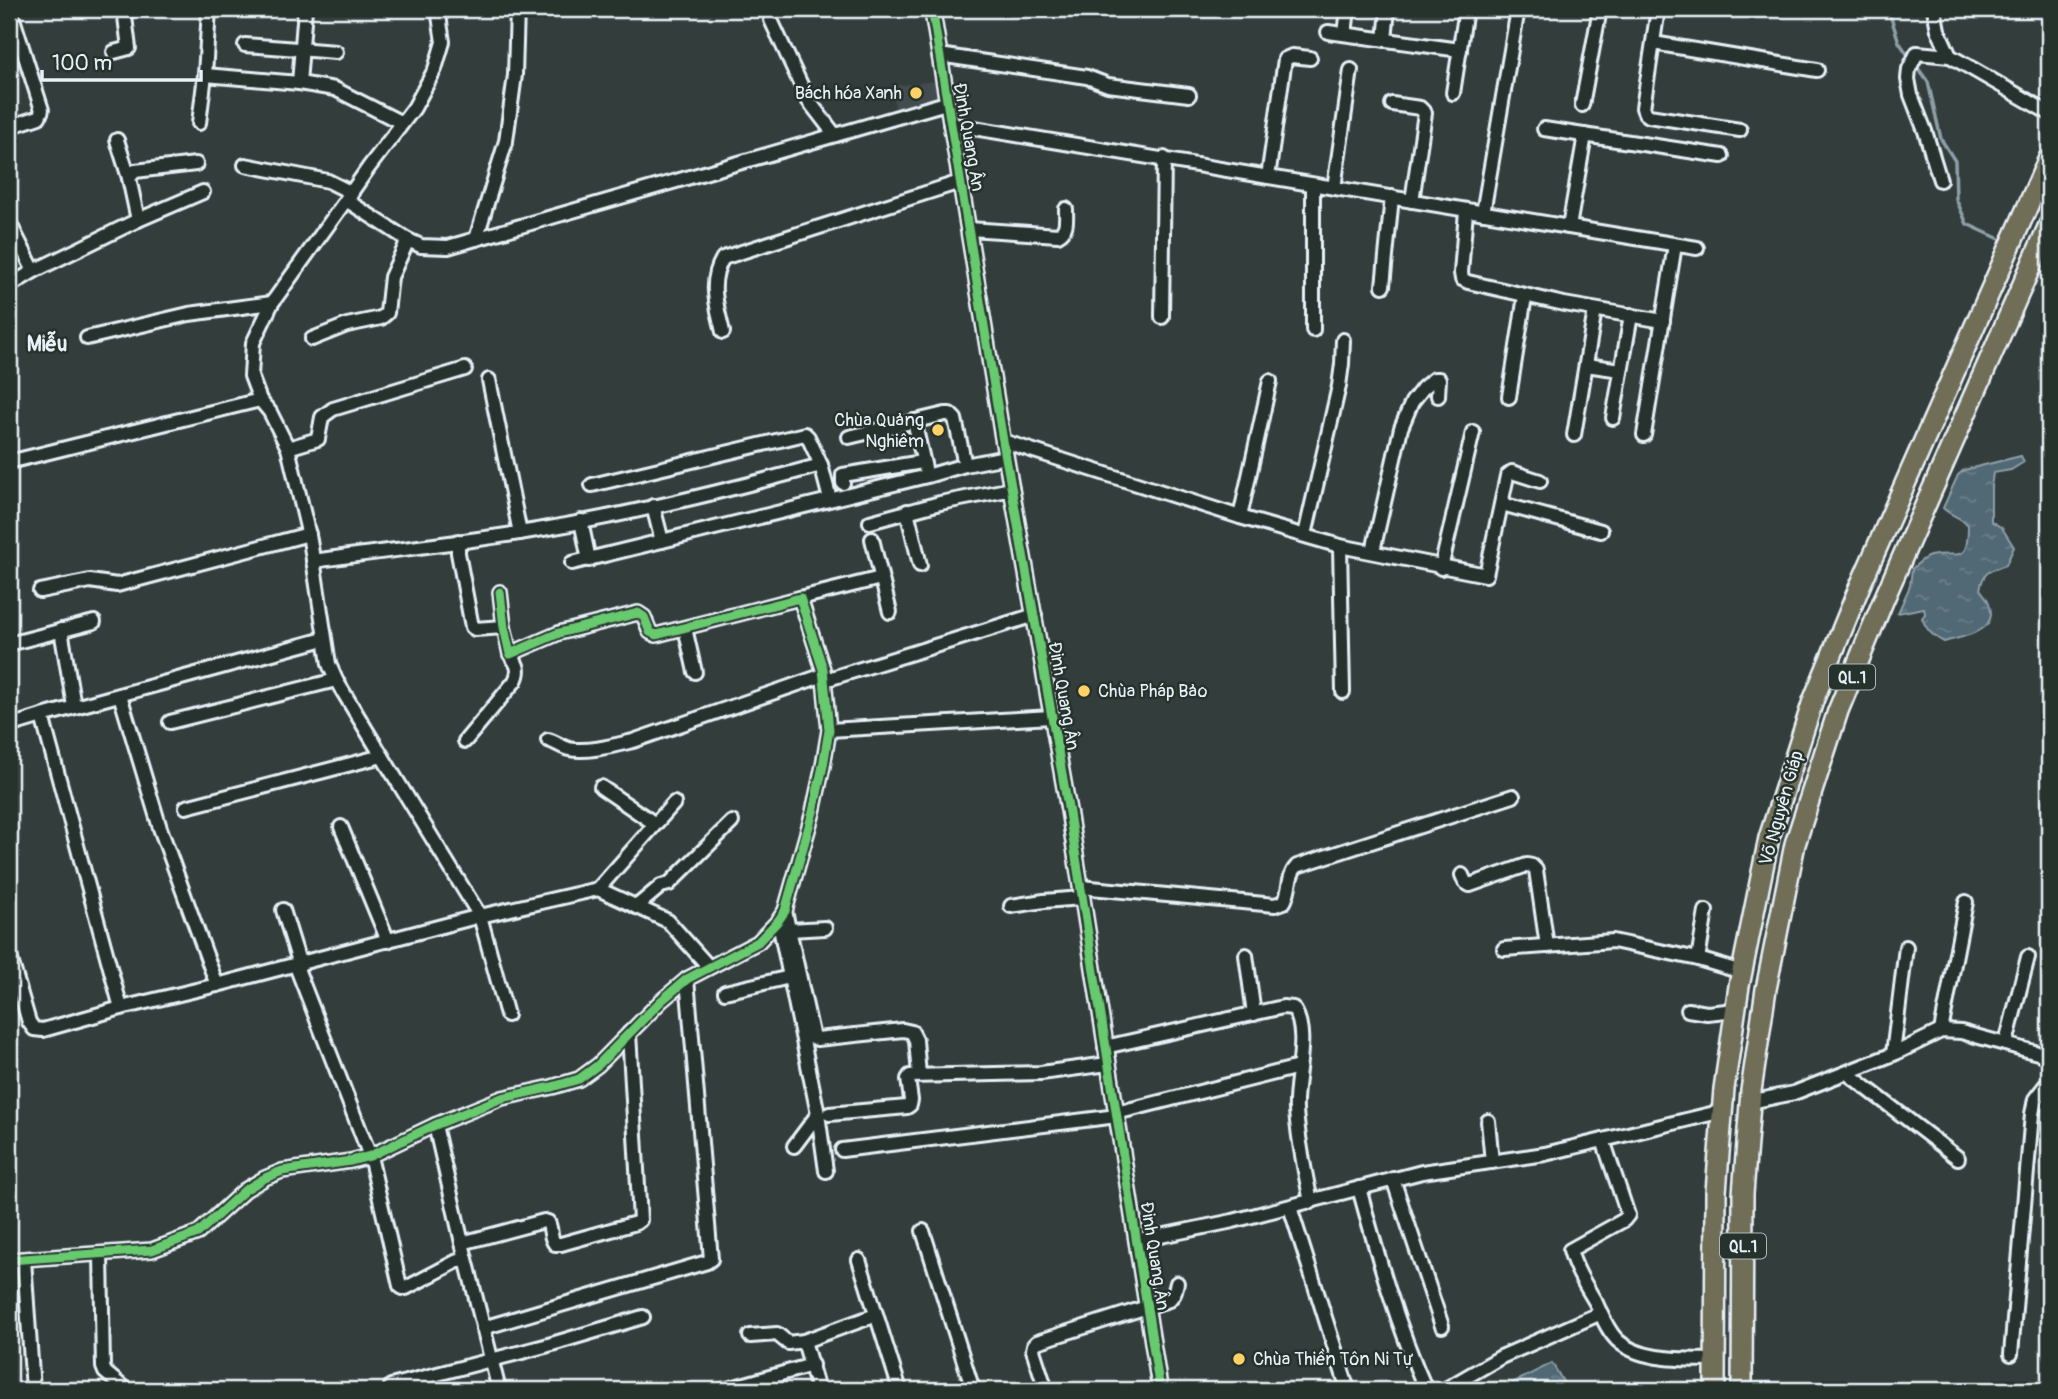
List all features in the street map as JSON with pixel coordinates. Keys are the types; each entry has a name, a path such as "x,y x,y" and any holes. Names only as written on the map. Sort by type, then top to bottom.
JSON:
{"highway":[{"name":"Võ Nguyên Giáp","path":"1716,1390 1716,1192 1723,1111 1742,972 1769,838 1813,701 1859,588 2049,158"},
{"name":"Võ Nguyên Giáp","path":"1742,1390 1743,1194 1750,1102 1766,989 1795,844 1838,711 1884,599 2048,228"}],"street":[{"path":"9,127 39,117 42,110 10,9"},
{"path":"114,52 129,48 124,9"},
{"path":"199,123 209,9"},
{"path":"299,83 305,9"},
{"path":"438,9 443,42 435,69 414,108 272,303 253,343 251,376 260,400 270,412 288,448 309,534 329,664 336,680 480,916 507,1015"},
{"path":"476,239 506,141 515,75 517,9"},
{"name":"Đinh Quang Ân","path":"932,9 1081,892 1160,1390"},
{"path":"1345,34 1348,9"},
{"path":"1385,40 1388,9"},
{"path":"1453,93 1466,9"},
{"path":"1483,213 1518,9"},
{"path":"1582,105 1600,9"},
{"path":"1658,9 1643,108 1645,113 1649,116 1741,130"},
{"path":"1934,9 1938,30 1950,56"},
{"path":"771,20 808,100 835,135"},
{"path":"1328,32 1460,50"},
{"path":"1653,43 1817,70"},
{"path":"245,45 336,52"},
{"path":"1940,180 1908,79 1909,69 1917,53 1950,56 2049,113"},
{"path":"939,54 1087,77 1108,85 1189,95"},
{"path":"1268,177 1285,59 1292,56 1310,58"},
{"path":"1334,188 1351,70"},
{"path":"205,75 299,83 335,89 402,123"},
{"path":"245,165 328,181 408,240 421,246 448,247 946,103"},
{"path":"1392,104 1420,108 1425,113 1412,201"},
{"path":"950,124 1696,248"},
{"path":"1544,129 1722,156"},
{"path":"1569,227 1585,135"},
{"path":"117,140 130,178 138,220"},
{"path":"1162,317 1164,158"},
{"path":"130,178 135,171 196,164"},
{"path":"723,332 714,286 716,270 723,258 960,182"},
{"path":"1313,330 1314,185"},
{"path":"9,286 138,220 203,192"},
{"path":"1383,286 1392,197"},
{"path":"969,229 1058,235 1063,233 1065,228 1066,209"},
{"path":"1466,211 1462,278 1468,282 1525,296 1663,321"},
{"path":"9,222 34,271"},
{"path":"312,339 347,325 381,318 387,313 391,277 408,240"},
{"path":"1644,435 1675,245"},
{"path":"1509,397 1525,296"},
{"path":"87,338 189,314 272,303"},
{"path":"1574,435 1595,310"},
{"path":"1613,418 1631,315"},
{"path":"1305,535 1339,386 1343,340"},
{"path":"1586,365 1621,370"},
{"path":"288,448 318,439 322,418 333,409 465,369"},
{"path":"1373,551 1405,419 1412,402 1434,379 1439,379 1440,382 1438,396"},
{"path":"489,380 520,533"},
{"path":"1240,517 1270,381"},
{"path":"9,462 260,400"},
{"path":"849,437 950,414 955,419 965,465"},
{"path":"914,421 927,476"},
{"path":"1441,568 1473,432"},
{"path":"592,485 800,434 808,437 821,465 830,499"},
{"path":"1003,440 1240,517 1340,546 1486,575 1509,473 1540,481"},
{"path":"572,563 1006,457"},
{"path":"843,483 843,475 922,462"},
{"path":"313,561 520,533 653,506 821,465"},
{"path":"870,522 940,503 1012,489"},
{"path":"1502,504 1601,531"},
{"path":"653,506 662,541"},
{"path":"907,511 920,565"},
{"path":"581,521 589,560"},
{"path":"40,591 90,581 117,585 309,534"},
{"path":"872,538 890,612"},
{"path":"458,541 472,627 504,627"},
{"path":"1340,546 1343,692"},
{"path":"510,654 559,633 638,613 644,617 652,634 881,578"},
{"path":"465,741 519,674 519,667 510,654 500,592"},
{"path":"800,598 825,677 829,730 813,812 782,916 790,977 824,1114 826,1171"},
{"path":"548,740 566,749 611,747 825,677 1035,615"},
{"path":"9,644 94,622"},
{"path":"685,628 695,672"},
{"path":"61,630 74,706"},
{"path":"9,726 324,639"},
{"path":"170,722 336,680"},
{"path":"120,695 160,828 217,985"},
{"path":"42,716 121,1008"},
{"path":"829,730 1052,718"},
{"path":"186,807 382,756"},
{"path":"601,787 655,824"},
{"path":"1011,906 1081,892 1275,905 1284,902 1289,894 1290,875 1297,866 1513,796"},
{"path":"598,890 674,803"},
{"path":"636,907 661,886 668,884 732,822"},
{"path":"341,827 388,941"},
{"path":"1462,875 1465,882 1471,885 1527,865 1532,866 1536,870 1547,946"},
{"path":"9,953 34,1030 43,1030 298,965 480,916 598,890 668,921 709,967"},
{"path":"1941,1031 1966,902"},
{"path":"283,910 298,965 370,1156 400,1286 403,1288 465,1257"},
{"path":"1698,959 1706,911"},
{"path":"782,916 789,930 813,1038 903,1030 912,1032 916,1040 919,1075"},
{"path":"9,1260 152,1250 198,1233 245,1190 282,1171 370,1156 435,1125 502,1098 579,1079 598,1065 687,979 758,942 782,916"},
{"path":"789,930 825,928"},
{"path":"1504,949 1613,941 1698,959 1742,972"},
{"path":"1893,1054 1906,947"},
{"path":"1247,955 1254,1014"},
{"path":"2006,1043 2028,957"},
{"path":"725,992 790,977"},
{"path":"482,1328 711,1259 687,979"},
{"path":"1105,1047 1283,1007 1293,1008 1299,1016 1301,1038 1296,1107 1311,1202"},
{"path":"1688,1010 1707,1013 1736,1010"},
{"path":"1750,1102 1794,1093 1893,1054 1941,1031 1961,1032 2049,1055"},
{"path":"461,1243 544,1221 550,1226 551,1239 555,1244 561,1244 639,1220 629,1033"},
{"path":"794,1146 824,1114 910,1105 909,1077 1041,1073 1108,1064"},
{"path":"842,1150 1116,1114 1299,1067"},
{"path":"1847,1073 1958,1157"},
{"path":"2011,1354 2032,1114 2035,1099 2049,1081"},
{"path":"1136,1241 1233,1221 1422,1172 1545,1154 1723,1111"},
{"path":"1488,1121 1492,1162"},
{"path":"435,1125 461,1243 499,1390"},
{"path":"1603,1140 1628,1215 1625,1220 1570,1250 1581,1277 1607,1327 1618,1341 1635,1352 1670,1358 1716,1360"},
{"path":"1393,1179 1442,1326"},
{"path":"1359,1188 1390,1298 1407,1349 1426,1390"},
{"path":"1290,1207 1349,1390"},
{"path":"923,1231 973,1390"},
{"path":"101,1254 103,1367 126,1390"},
{"path":"24,1260 33,1390"},
{"path":"859,1260 900,1390"},
{"path":"1046,1390 1033,1350 1037,1342 1171,1298 1177,1283"},
{"path":"1444,1390 1501,1357 1601,1313"},
{"path":"750,1336 777,1334 788,1343 804,1341 876,1315"},
{"path":"391,1386 416,1385 643,1317"},
{"path":"804,1341 818,1390"},
{"path":"724,1390 811,1365"}],"shaded area":[{"name":"Bách hóa Xanh","path":"936,81 939,101 896,114 892,86"}],"water":[{"path":"2021,456 2024,462 2011,470 1993,473 1991,521 2002,528 2014,547 2006,565 1988,572 1982,583 1980,589 1987,598 1991,613 1989,621 1978,632 1944,642 1926,626 1922,618 1925,614 1924,608 1898,613 1910,586 1912,569 1927,557 1960,554 1966,547 1968,525 1943,508 1958,475 1964,470"},
{"path":"1552,1363 1568,1390 1500,1390 1505,1387"}],"waterway":[{"path":"1888,9 1899,42 1910,58"},
{"path":"1915,64 1928,82 1941,139 1955,161 1956,199 1967,224 2004,241"}],"cycle path":[{"path":"932,9 1003,441 1069,813 1160,1390"},
{"path":"9,1260 152,1250 198,1233 245,1190 282,1171 370,1156 435,1125 502,1098 579,1079 598,1065 661,1001 687,979 758,942 778,921 785,911 813,812 829,730 823,669 800,598 656,635 650,632 644,617 638,613 559,633 510,654 500,592"}],"place":[{"name":"Bách hóa Xanh","path":"916,93"},
{"name":"Chùa Quảng Nghiêm","path":"938,430"},
{"name":"Chùa Pháp Bảo","path":"1084,691"},
{"name":"Chùa Thiền Tôn Ni Tự","path":"1239,1359"}],"district":[{"name":"Miễu","path":"47,344"}]}
